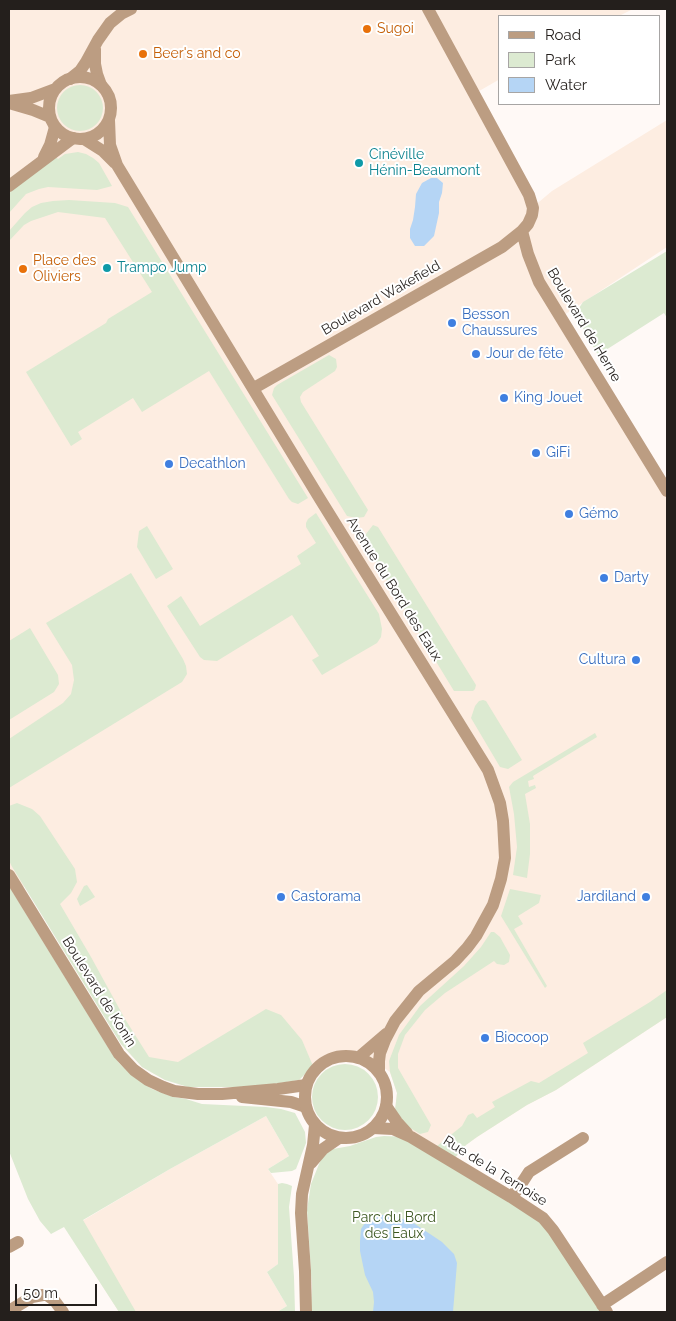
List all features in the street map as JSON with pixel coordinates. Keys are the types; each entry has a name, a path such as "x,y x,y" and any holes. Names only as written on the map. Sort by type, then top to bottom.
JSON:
{"street":[{"path":"9,102 31,98 55,89 70,79 80,71 110,23 131,9"},
{"path":"428,9 529,195 533,208 532,215 522,231"},
{"path":"95,47 96,74 101,85"},
{"path":"9,102 32,110 53,122 61,133 78,138 92,137 105,127 109,120 111,110 107,92 94,80 78,77 70,79"},
{"path":"41,162 50,145 53,122 49,106 55,89"},
{"name":"Avenue du Bord des Eaux","path":"109,120 110,145 118,165 320,499 484,762 500,803 504,821 505,858 493,904 481,928 455,961 419,991 389,1030 358,1058"},
{"path":"9,186 56,150 78,138"},
{"name":"Avenue du Bord des Eaux","path":"78,138 103,151 118,165"},
{"name":"Boulevard Wakefield","path":"254,388 502,247 522,231"},
{"name":"Boulevard de Herne","path":"522,231 538,282 667,491"},
{"name":"Boulevard de Konin","path":"9,875 119,1054 134,1070 148,1080 174,1091 198,1094 222,1094 306,1085"},
{"name":"Avenue du Bord des Eaux","path":"379,1073 380,1053 389,1030"},
{"path":"348,1056 358,1058 369,1064 379,1073 386,1091 386,1106 381,1118 373,1128 351,1138 339,1138 326,1133 315,1125 306,1107 305,1094 306,1085 313,1072 319,1066 328,1060 348,1056"},
{"name":"Boulevard de Konin","path":"222,1094 258,1100 291,1102 306,1107"},
{"name":"Rue de la Ternoise","path":"386,1106 411,1137"},
{"path":"306,1312 301,1213 303,1185 314,1144 315,1125"},
{"name":"Rue de la Ternoise","path":"373,1128 393,1129 411,1137 543,1218 553,1230 604,1309"},
{"path":"309,1165 330,1143 339,1138"},
{"path":"511,1197 529,1172 583,1138"},
{"path":"604,1309 667,1262"},
{"path":"9,1311 32,1297 43,1294 54,1300 63,1312"}],"shaded area":[{"path":"9,9 633,9 621,15 498,15 498,80 474,94 533,207 552,191 667,120 667,247 561,317 667,499 667,1017 556,1090 527,1105 477,1137 466,1145 452,1162 411,1137 395,1110 397,1093 390,1072 361,1052 335,1054 313,1066 299,1080 165,1080 142,1067 121,1044 25,886 9,894"},
{"path":"266,1116 289,1156 268,1169 278,1184 278,1264 267,1272 287,1306 277,1312 119,1312 67,1230 170,1169"}],"green space":[{"path":"76,85 84,85 93,89 99,95 103,108 99,121 93,127 84,131 76,131 67,127 61,121 57,112 57,104 61,95 67,89"},
{"path":"78,152 86,154 99,163 112,186 97,190 48,187 39,189 26,194 9,213 9,193 17,185 55,156 58,159 65,154"},
{"path":"69,200 115,203 128,207 308,498 298,504 289,499 209,371 142,412 133,398 78,432 82,439 71,446 26,372 106,323 108,319 152,292 105,218 58,212 24,225 9,241 9,231 32,207 41,203"},
{"path":"667,251 667,318 664,313 598,355 575,314 583,302"},
{"path":"329,355 336,359 337,367 335,371 303,392 300,397 301,402 368,510 364,517 347,516 272,395 277,385"},
{"path":"316,513 379,614 382,629 381,637 377,643 322,675 312,660 319,656 292,615 217,661 204,660 200,657 167,606 181,596 200,626 301,564 297,556 316,543 306,527 306,523"},
{"path":"373,525 378,527 476,685 473,691 454,691 364,543 366,534"},
{"path":"147,526 173,569 156,579 137,547 139,531"},
{"path":"131,573 183,659 187,674 182,682 9,788 9,739 63,703 71,694 74,680 72,665 46,623"},
{"path":"30,628 58,675 59,684 54,692 9,720 9,641"},
{"path":"479,701 486,701 522,760 508,769 500,767 471,718 475,706"},
{"path":"595,733 597,737 533,776 534,779 528,781 529,787 535,785 536,788 525,794 530,824 530,854 527,878 513,875 517,847 509,787 513,782"},
{"path":"17,803 32,809 40,816 75,869 77,882 71,893 60,904 125,1019 149,1057 178,1062 266,1009 281,1015 302,1040 313,1066 299,1080 254,1087 188,1087 165,1080 142,1067 121,1044 11,865 9,860 9,806"},
{"path":"87,885 95,897 80,906 77,899 84,886"},
{"path":"9,886 111,1052 119,1063 134,1077 152,1089 202,1104 266,1107 295,1113 305,1132 306,1143 296,1169 292,1171 271,1173 268,1169 289,1156 266,1116 83,1220 136,1312 119,1312 64,1227 51,1234 40,1221 28,1199 9,1151"},
{"path":"510,889 541,895 539,903 518,916 523,924 514,929 547,986 545,988 501,916"},
{"path":"491,932 500,937 510,955 509,962 504,965 497,964 494,961 445,993 425,1010 405,1035 398,1054 398,1068 431,1125 428,1132 420,1134 407,1126 395,1110 397,1093 390,1072 389,1061 399,1035 420,1006 464,966"},
{"name":"Parc du Bord des Eaux","path":"667,990 667,1017 556,1090 527,1105 477,1137 466,1145 452,1161 533,1210 607,1312 311,1312 312,1287 307,1210 311,1184 323,1156 333,1149 384,1136 411,1137 432,1150 462,1126 468,1115 473,1113 477,1118 495,1107 492,1102 531,1081 539,1083 588,1053 583,1043"},
{"path":"339,1064 351,1064 363,1069 373,1079 378,1091 376,1110 363,1125 351,1130 339,1130 327,1125 317,1115 312,1103 312,1091 317,1079 327,1069"},
{"path":"282,1183 292,1186 289,1207 295,1312 277,1312 287,1306 267,1272 278,1264 278,1184"}],"water":[{"path":"431,178 437,178 443,183 434,236 424,246 415,246 410,238 410,229 416,194 422,183"},
{"path":"374,1215 391,1215 412,1222 442,1242 454,1254 457,1263 453,1312 373,1312 373,1292 365,1275 360,1241 361,1229"}],"place":[{"name":"Sugoi","path":"367,29"},
{"name":"Beer's and co","path":"143,54"},
{"name":"Cinéville Hénin-Beaumont","path":"359,163"},
{"name":"Trampo Jump","path":"107,268"},
{"name":"Place des Oliviers","path":"23,269"},
{"name":"Besson Chaussures","path":"452,323"},
{"name":"Jour de fête","path":"476,354"},
{"name":"King Jouet","path":"504,398"},
{"name":"GiFi","path":"536,453"},
{"name":"Decathlon","path":"169,464"},
{"name":"Gémo","path":"569,514"},
{"name":"Darty","path":"604,578"},
{"name":"Cultura","path":"636,660"},
{"name":"Castorama","path":"281,897"},
{"name":"Jardiland","path":"646,897"},
{"name":"Biocoop","path":"485,1038"}]}
